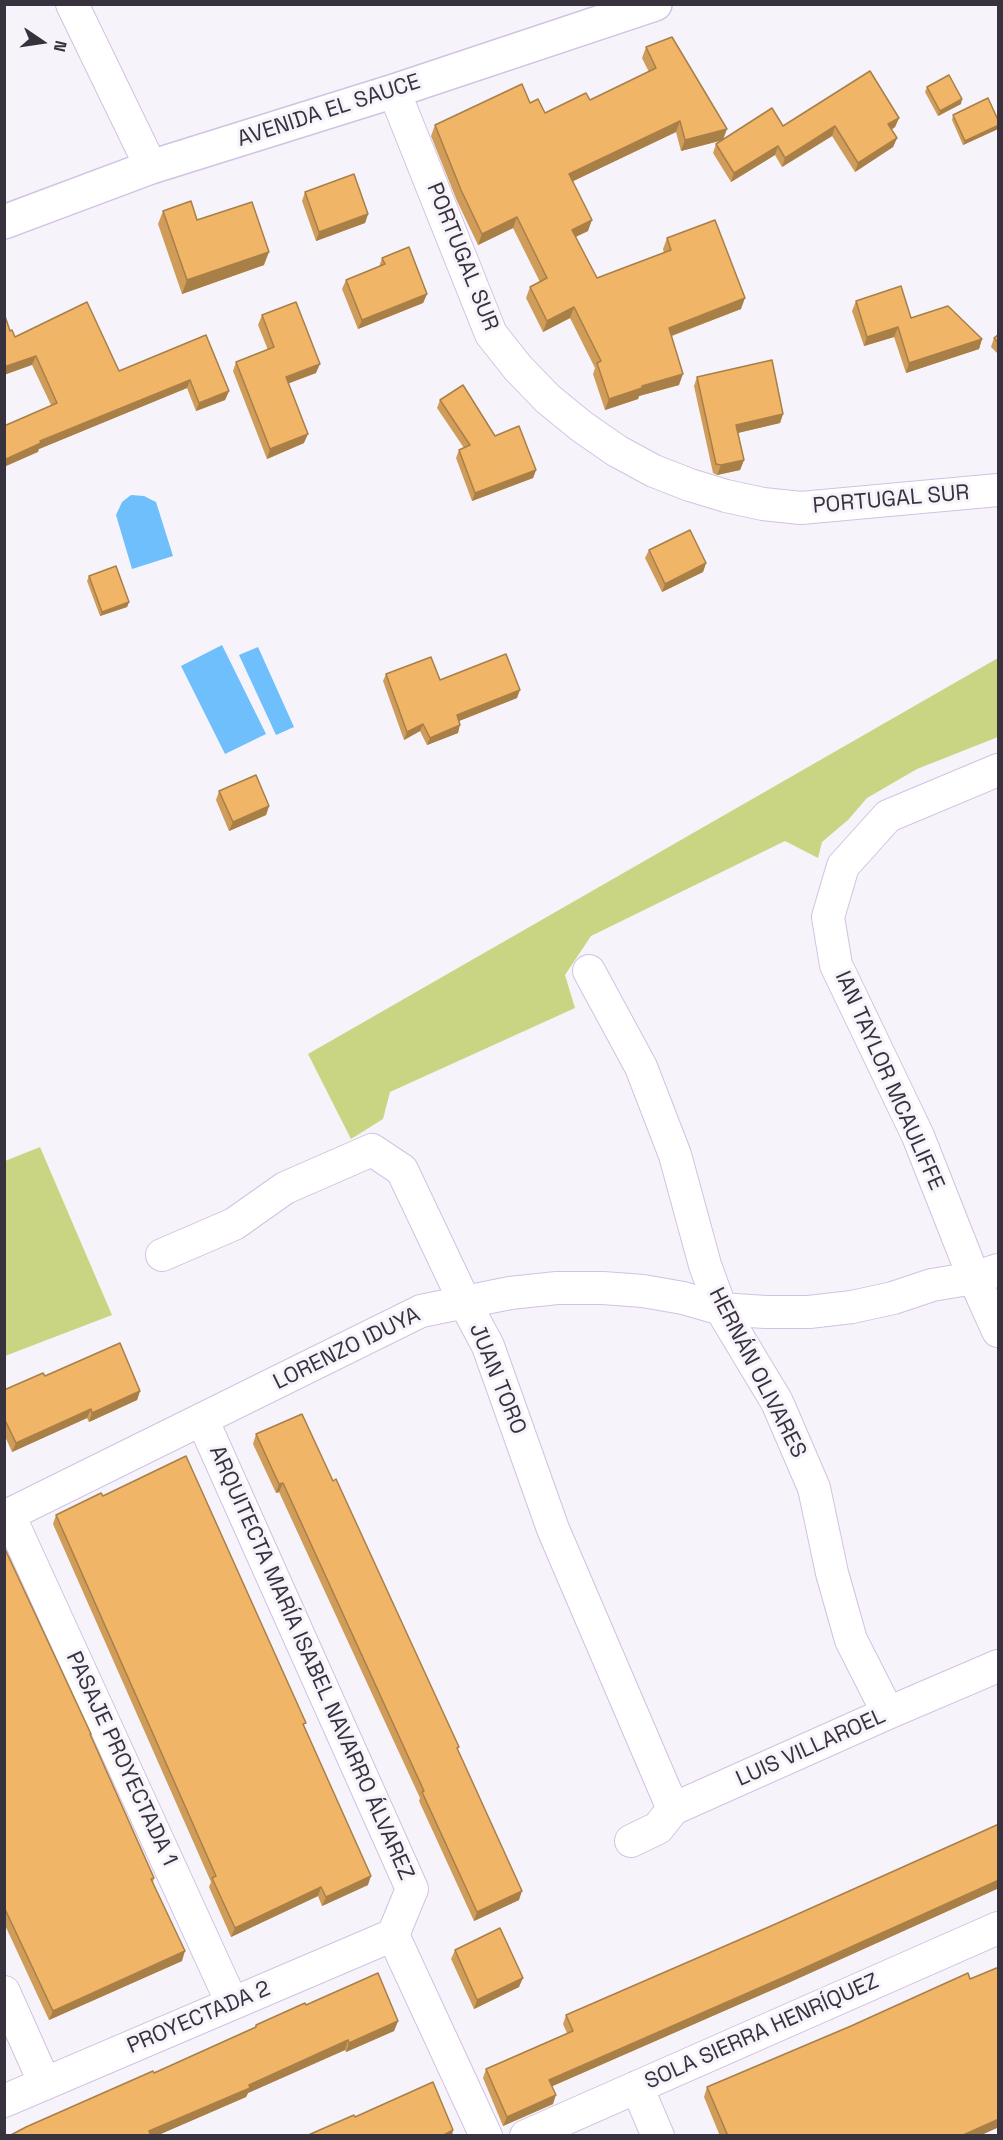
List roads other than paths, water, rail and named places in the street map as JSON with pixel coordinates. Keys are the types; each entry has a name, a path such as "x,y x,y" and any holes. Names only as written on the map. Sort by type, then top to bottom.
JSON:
{"street":[{"path":"72,4 151,167"},
{"name":"AVENIDA EL SAUCE","path":"4,222 151,167 394,91 655,4"},
{"name":"PORTUGAL SUR","path":"394,91 491,334 518,368 548,399 617,451 654,471 690,485 754,502 801,508 999,490"},
{"name":"IAN TAYLOR MCAULIFFE","path":"999,770 888,816 843,866 828,917 836,965 986,1274 999,1331"},
{"name":"HERNÁN OLIVARES","path":"589,971 641,1067 675,1155 705,1265 721,1309 777,1402 814,1488 832,1573 851,1640 888,1713"},
{"name":"JUAN TORO","path":"162,1255 234,1224 285,1188 372,1150 402,1170 488,1346 553,1529 673,1809"},
{"name":"LORENZO IDUYA","path":"7,1516 421,1311 510,1293 545,1289 603,1288 643,1291 682,1298 721,1309 798,1312 852,1307 893,1298 932,1285 986,1274"},
{"name":"ARQUITECTA MARÍA ISABEL NAVARRO ÁLVAREZ","path":"202,1419 412,1889 393,1935"},
{"name":"PASAJE PROYECTADA 1","path":"7,1516 232,2003"},
{"name":"LUIS VILLAROEL","path":"631,1841 658,1828 673,1809 999,1666"},
{"name":"SOLA SIERRA HENRÍQUEZ","path":"526,2136 999,1928"},
{"path":"393,1935 486,2136"},
{"name":"PROYECTADA 2","path":"4,2101 393,1935"},
{"path":"4,1992 45,2084"},
{"path":"637,2087 658,2136"}],"water":[{"path":"131,495 144,496 156,502 173,556 132,569 116,515 122,502"},
{"path":"222,645 266,734 225,754 181,666"},
{"path":"258,647 294,727 276,735 239,655"}]}
